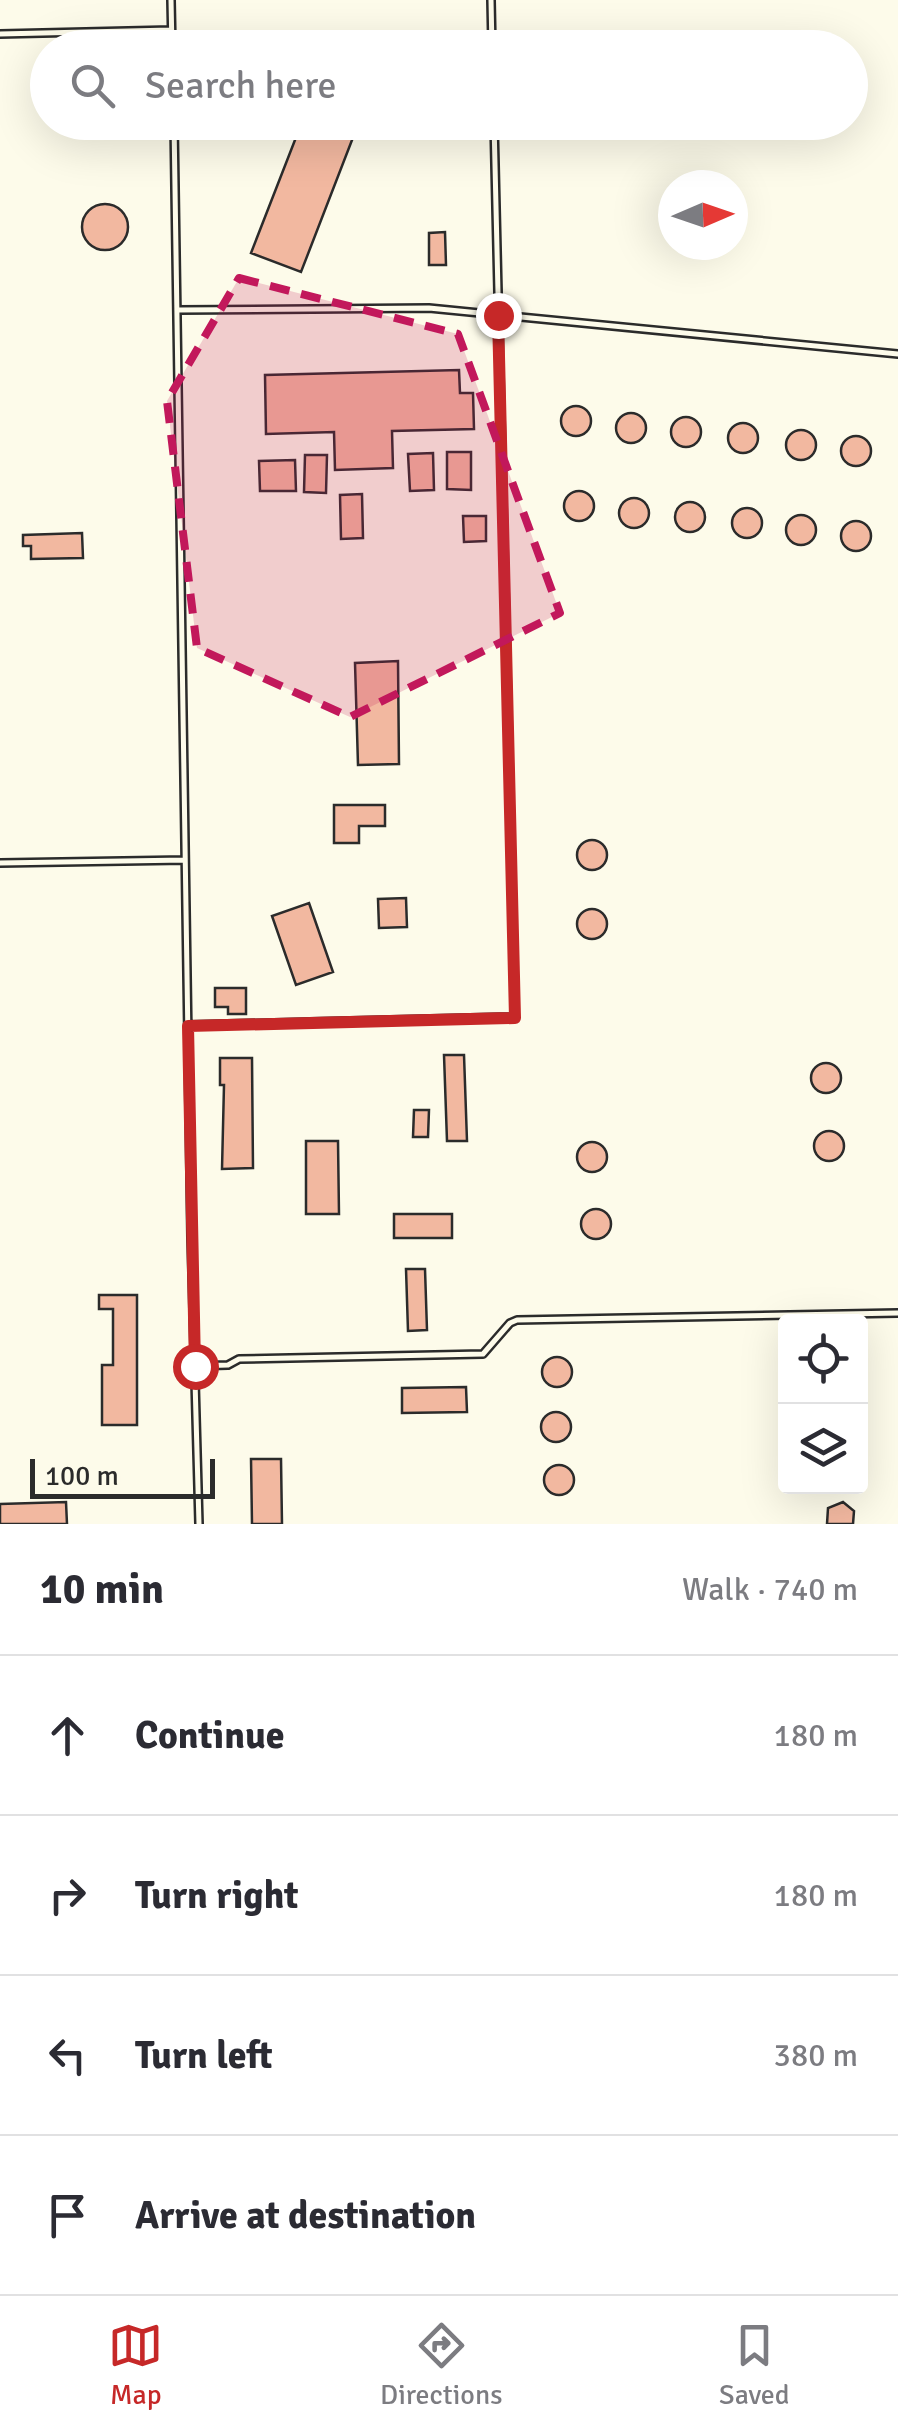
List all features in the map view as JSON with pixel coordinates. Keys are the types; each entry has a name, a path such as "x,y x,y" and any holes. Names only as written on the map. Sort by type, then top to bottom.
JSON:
{"lane":[{"path":"171,0 172,30"},
{"path":"491,0 492,30"},
{"path":"0,34 30,33"},
{"path":"174,140 184,860 199,1524"},
{"path":"188,1026 515,1018 494,140"},
{"path":"178,310 391,307 898,354"},
{"path":"0,863 184,860"},
{"path":"195,1366 228,1365 239,1359 483,1354 516,1320 898,1313"}],"highlighted area":[{"path":"239,278 458,334 560,613 350,717 197,648 167,401"}],"building":[{"path":"295,140 352,140 301,272 251,253"},
{"path":"105,204 121,211 128,227 121,243 105,250 89,243 82,227 89,211"},
{"path":"445,232 446,265 429,265 429,233"},
{"path":"459,370 460,393 473,393 474,429 392,431 393,468 335,470 334,432 266,434 265,375"},
{"path":"576,406 590,415 591,421 582,435 576,436 562,427 561,421 570,407"},
{"path":"631,413 645,422 646,428 637,442 631,443 617,434 616,428 625,414"},
{"path":"686,417 700,426 701,432 692,446 686,447 672,438 671,432 680,418"},
{"path":"743,423 757,432 758,438 749,452 743,453 729,444 728,438 737,424"},
{"path":"801,430 815,439 816,445 807,459 801,460 787,451 786,445 795,431"},
{"path":"856,436 870,445 871,451 862,465 856,466 842,457 841,451 850,437"},
{"path":"447,452 471,452 471,490 447,489"},
{"path":"433,453 434,490 410,491 408,454"},
{"path":"305,455 327,455 326,493 304,492"},
{"path":"295,460 296,491 260,491 259,461"},
{"path":"579,491 593,500 594,506 585,520 579,521 565,512 564,506 573,492"},
{"path":"362,494 363,538 341,539 340,495"},
{"path":"634,498 648,507 649,513 640,527 634,528 620,519 619,513 628,499"},
{"path":"690,502 704,511 705,517 696,531 690,532 676,523 675,517 684,503"},
{"path":"747,508 761,517 762,523 753,537 747,538 733,529 732,523 741,509"},
{"path":"801,515 815,524 816,530 807,544 801,545 787,536 786,530 795,516"},
{"path":"463,516 486,516 486,541 464,542"},
{"path":"856,521 870,530 871,536 862,550 856,551 842,542 841,536 850,522"},
{"path":"82,533 83,558 31,559 31,546 23,546 23,535"},
{"path":"398,661 399,764 358,765 355,663"},
{"path":"334,805 385,805 385,826 359,826 359,843 334,843"},
{"path":"592,840 606,849 607,855 598,869 592,870 578,861 577,855 586,841"},
{"path":"406,898 407,927 379,928 378,899"},
{"path":"309,903 333,972 296,985 272,916"},
{"path":"592,909 606,918 607,924 598,938 592,939 578,930 577,924 586,910"},
{"path":"215,988 246,988 246,1014 228,1014 228,1007 215,1007"},
{"path":"444,1055 464,1055 467,1141 447,1141"},
{"path":"220,1058 252,1058 253,1168 222,1169 224,1085 220,1085"},
{"path":"826,1063 840,1072 841,1078 832,1092 826,1093 812,1084 811,1078 820,1064"},
{"path":"414,1110 429,1110 428,1137 413,1137"},
{"path":"829,1131 843,1140 844,1146 835,1160 829,1161 815,1152 814,1146 823,1132"},
{"path":"306,1141 338,1141 339,1214 306,1214"},
{"path":"592,1142 606,1151 607,1157 598,1171 592,1172 578,1163 577,1157 586,1143"},
{"path":"596,1209 610,1218 611,1224 602,1238 596,1239 582,1230 581,1224 590,1210"},
{"path":"394,1214 452,1214 452,1238 394,1238"},
{"path":"406,1269 425,1269 427,1330 408,1331"},
{"path":"99,1295 137,1295 137,1425 102,1425 102,1365 113,1365 113,1309 99,1309"},
{"path":"557,1357 571,1366 572,1372 563,1386 557,1387 543,1378 542,1372 551,1358"},
{"path":"466,1387 467,1412 402,1413 402,1388"},
{"path":"556,1412 570,1421 571,1427 562,1441 556,1442 542,1433 541,1427 550,1413"},
{"path":"251,1459 281,1459 282,1524 252,1524"},
{"path":"559,1465 573,1474 574,1480 565,1494 559,1495 545,1486 544,1480 553,1466"},
{"path":"66,1502 67,1524 0,1524 0,1504"},
{"path":"843,1502 854,1511 853,1524 827,1524 828,1508"}],"route":[{"path":"195,1366 188,1026 515,1018 498,315"}]}
